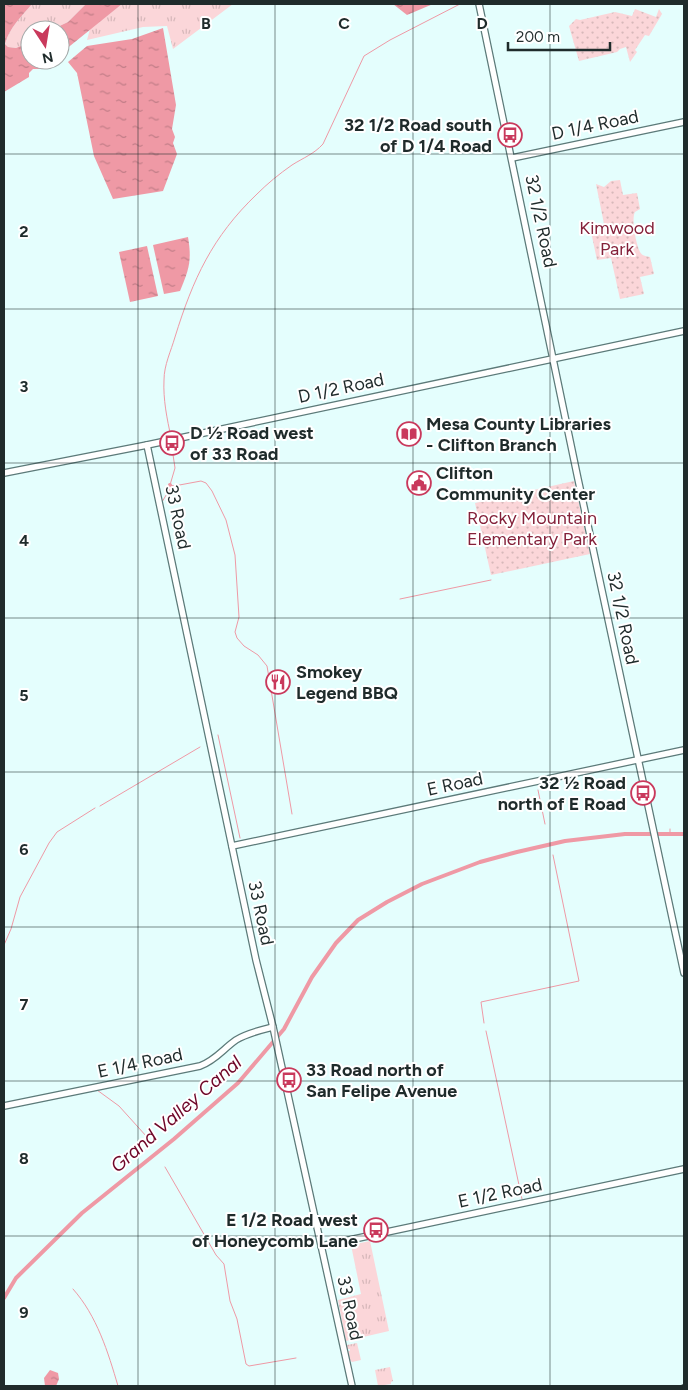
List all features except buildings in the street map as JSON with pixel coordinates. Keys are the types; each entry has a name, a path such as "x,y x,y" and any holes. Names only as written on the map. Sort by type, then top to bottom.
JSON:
{"street":[{"name":"32 1/2 Road","path":"479,4 684,973"},
{"name":"D 1/4 Road","path":"512,158 684,122"},
{"name":"D 1/2 Road","path":"4,473 148,445 684,331"},
{"name":"33 Road","path":"148,445 256,960 274,1030 352,1386"},
{"name":"E Road","path":"232,846 684,750"},
{"name":"E 1/4 Road","path":"4,1106 200,1066 221,1054 233,1042 242,1037 274,1030"},
{"name":"E 1/2 Road","path":"321,1246 684,1169"}],"green space":[{"path":"32,4 86,4 70,20 20,20 20,46 8,47 5,44 16,22"},
{"path":"122,4 233,4 173,49 167,26 143,27 87,40 90,29"},
{"path":"635,9 656,17 659,9 662,14 649,36 645,35 635,50 637,52 630,62 626,47 617,52 579,61 569,26 576,19 580,20 615,12 632,16"},
{"name":"Kimwood Park","path":"620,180 623,195 637,193 640,209 635,212 634,226 638,248 644,256 650,257 654,274 640,277 644,294 620,299 611,258 597,260 590,227 604,224 596,184 604,187 611,181"},
{"name":"Rocky Mountain Elementary Park","path":"574,481 590,554 491,575 475,503"},
{"path":"370,1241 389,1331 346,1341 338,1300 361,1294 351,1245"},
{"path":"357,1343 361,1360 352,1362 349,1359 348,1351 350,1349 347,1349 347,1345"},
{"path":"390,1367 393,1381 391,1384 378,1386 375,1370"}],"water":[{"path":"4,4 32,4 13,27 5,44 8,47 20,46 20,70 32,70 29,73 29,77 4,92"},
{"path":"86,4 122,4 70,46 70,20"},
{"path":"393,4 433,4 407,15"},
{"path":"163,28 176,105 172,129 175,137 173,143 177,154 163,191 113,199 94,156 77,73 70,64 70,60 87,46 132,39"},
{"path":"188,237 190,252 186,277 180,291 164,294 153,245"},
{"path":"147,246 158,296 130,302 119,252"},
{"path":"50,1370 58,1373 59,1379 56,1386 45,1386 44,1378"}],"waterway":[{"path":"171,437 165,402 165,369 189,296 216,243 241,210 265,187 287,168 323,144 364,56 390,40 460,4"},
{"path":"172,448 175,468 170,485 174,486 201,481 206,483 226,520 235,555 239,617 235,632 237,638 244,646 258,655 267,666 292,814"},
{"path":"168,492 170,485"},
{"path":"162,502 168,492"},
{"path":"400,599 491,580"},
{"path":"218,735 240,838"},
{"path":"100,806 200,747"},
{"path":"538,790 545,824"},
{"path":"4,945 11,929 20,897 49,843 57,832 95,808"},
{"name":"Grand Valley Canal","path":"4,1298 16,1278 82,1213 174,1139 238,1083 284,1029 312,977 336,943 358,920 422,884 480,862 517,852 565,841 625,834 684,834"},
{"path":"484,1023 481,1002 579,981 553,855"},
{"path":"486,1031 522,1199"},
{"path":"97,1090 119,1106 147,1137"},
{"path":"165,1167 216,1255 224,1264 230,1301 237,1319 246,1364 249,1366 296,1358"},
{"path":"73,1289 95,1323 106,1347 118,1386"}],"railway":[{"path":"680,1386 684,1384"}],"place":[{"name":"32 1/2 Road south of D 1/4 Road","path":"510,135"},
{"name":"Mesa County Libraries - Clifton Branch","path":"409,434"},
{"name":"D ½ Road west of 33 Road","path":"172,443"},
{"name":"Clifton Community Center","path":"419,483"},
{"name":"Smokey Legend BBQ","path":"278,682"},
{"name":"32 ½ Road north of E Road","path":"643,793"},
{"name":"33 Road north of San Felipe Avenue","path":"289,1080"},
{"name":"E 1/2 Road west of Honeycomb Lane","path":"376,1230"}]}
